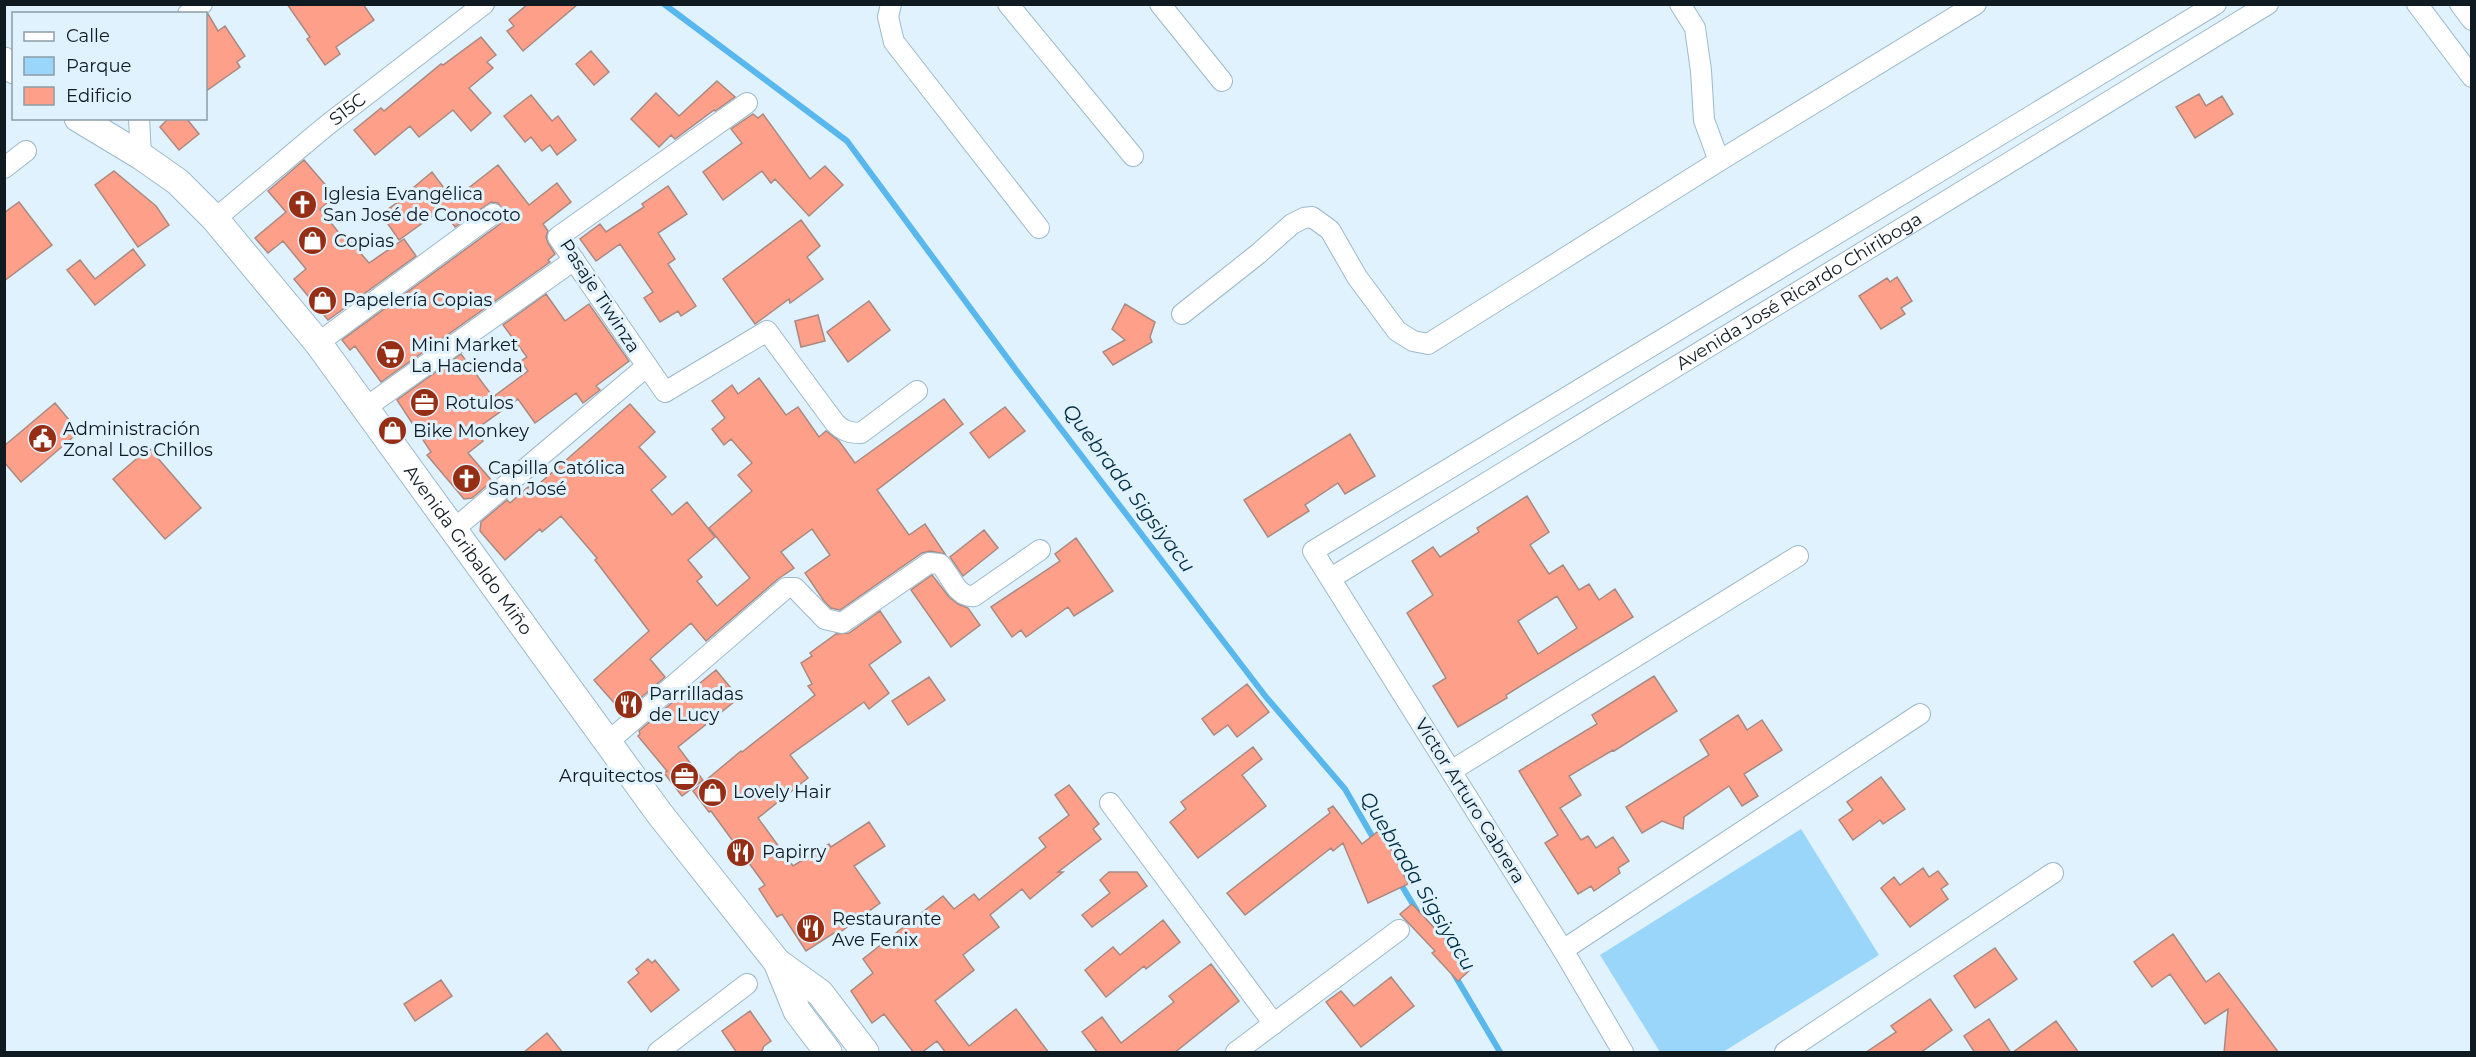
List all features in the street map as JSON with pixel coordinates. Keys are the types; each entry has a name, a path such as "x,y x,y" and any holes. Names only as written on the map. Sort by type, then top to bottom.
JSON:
{"street":[{"name":"S15C","path":"215,219 326,126 484,4"},
{"path":"891,4 888,17 894,42 1040,228"},
{"path":"1008,4 1133,156"},
{"path":"1160,4 1222,81"},
{"path":"1680,4 1695,28 1704,120 1719,161"},
{"path":"1182,314 1292,224 1312,217 1330,230 1357,277 1397,331 1413,342 1428,344 1719,161 1977,4"},
{"name":"Avenida José Ricardo Chiriboga","path":"1313,552 2216,4"},
{"name":"Avenida José Ricardo Chiriboga","path":"1331,578 2268,4"},
{"path":"2418,4 2472,77"},
{"path":"2460,4 2472,20"},
{"name":"Pasaje Tiwinza","path":"453,530 646,366 558,237 747,103"},
{"name":"Avenida Gribaldo Miño","path":"81,120 141,156 178,182 215,219 318,343 659,813 777,962 820,993 865,1053"},
{"path":"139,120 141,156"},
{"path":"1978,148 1995,172"},
{"path":"4,168 26,152"},
{"path":"318,343 493,214"},
{"path":"365,408 574,260"},
{"path":"1734,297 1750,322"},
{"path":"646,366 665,392 767,331 835,423 846,431 854,433 861,433 917,391"},
{"path":"608,742 786,588 795,588 825,619 843,623 929,563 939,564 960,592 974,596 1040,550"},
{"name":"Victor Arturo Cabrera","path":"1313,552 1563,950 1623,1053"},
{"path":"1451,771 1798,556"},
{"path":"1563,950 1920,714"},
{"path":"1110,804 1274,1024"},
{"path":"1785,1053 2053,873"},
{"path":"1236,1053 1399,930"},
{"name":"Avenida Gribaldo Miño","path":"777,962 797,1011 828,1053"},
{"path":"658,1053 747,984"}],"green space":[{"path":"1801,829 1879,955 1723,1052 1660,1052 1600,955"}],"building":[{"path":"287,4 363,4 374,20 336,47 340,54 325,65 307,39 310,37"},
{"path":"528,4 578,4 523,51 507,31 514,26 509,20"},
{"path":"207,15 218,31 225,26 245,56 237,62 240,67 207,90"},
{"path":"481,37 496,55 487,62 493,68 469,88 491,113 471,131 453,110 419,137 410,126 375,155 354,130 381,108 384,111 441,64 443,65"},
{"path":"591,51 609,72 594,85 576,64"},
{"path":"717,81 735,97 675,139 671,135 659,147 631,119 656,93 679,116"},
{"path":"2199,94 2206,106 2222,96 2233,114 2195,138 2176,107"},
{"path":"531,95 552,121 558,116 576,140 557,155 550,145 542,151 531,137 525,142 504,116"},
{"path":"753,114 758,118 763,114 810,179 825,166 843,185 809,216 775,179 771,183 762,171 723,200 703,172 742,143 731,129"},
{"path":"167,120 188,120 199,134 179,150 160,127"},
{"path":"304,160 335,196 320,209 343,238 346,236 369,263 404,239 416,256 328,320 294,279 306,269 283,241 268,253 255,238 286,212 268,191"},
{"path":"498,165 529,205 557,183 571,202 543,224 548,231 546,237 548,243 555,254 548,260 550,262 381,382 355,346 350,350 342,340 500,224 505,213 498,203 491,202 455,227 442,209 399,240 381,214 408,195 407,193 432,172 453,200"},
{"path":"114,171 156,206 169,225 138,247 95,185"},
{"path":"668,186 687,214 658,233 675,259 668,264 696,306 681,316 678,311 660,322 644,298 653,292 620,244 596,261 580,239 600,224 606,232 644,207 642,204"},
{"path":"19,202 52,245 4,281 4,213"},
{"path":"801,220 820,246 807,257 823,279 790,303 789,299 755,324 723,279"},
{"path":"133,249 145,265 95,305 67,270 80,260 95,279"},
{"path":"1897,277 1912,301 1901,308 1905,314 1881,329 1859,296 1887,278 1890,282"},
{"path":"546,294 565,321 589,304 629,361 596,386 600,390 583,403 576,393 535,423 518,399 475,430 483,441 468,453 492,481 472,498 464,499 427,455 431,452 397,400 461,354 493,397 528,371 521,361 527,357 503,325"},
{"path":"869,301 890,330 848,362 827,332"},
{"path":"1125,304 1155,322 1150,337 1152,342 1113,365 1103,352 1125,340 1112,329"},
{"path":"818,315 825,341 801,347 795,321"},
{"path":"759,378 786,415 798,407 819,437 826,431 839,441 855,463 944,399 963,424 877,490 909,535 925,524 945,554 930,551 922,553 840,610 831,608 824,601 805,573 830,555 812,529 781,552 794,568 706,641 691,623 650,659 665,677 623,713 594,680 649,631 595,560 597,558 561,516 542,532 540,529 505,560 480,531 481,522 507,500 510,503 529,486 532,490 630,404 655,432 639,447 666,477 651,490 672,515 687,502 715,537 688,560 702,577 697,581 717,606 750,578 709,528 752,491 738,475 752,463 731,439 724,445 712,429 725,418 712,401 732,385 738,394"},
{"name":"Administración Zonal Los Chillos","path":"55,403 79,432 21,482 4,462 4,446"},
{"path":"1005,407 1025,431 989,458 970,433"},
{"path":"1350,434 1375,476 1345,494 1338,483 1305,505 1309,511 1268,537 1244,500"},
{"path":"149,448 201,508 165,539 113,479"},
{"path":"1527,496 1549,532 1530,545 1549,574 1563,565 1579,590 1589,584 1599,600 1615,589 1633,617 1458,727 1433,686 1446,678 1407,613 1433,595 1412,561 1433,547 1440,557 1479,532 1477,528","holes":["1557,596 1577,628 1538,654 1518,621"]},
{"path":"984,530 998,548 963,576 950,557"},
{"path":"1076,538 1113,591 1074,616 1068,607 1026,637 1021,630 1012,637 991,607 1060,561 1055,554"},
{"path":"932,575 949,597 968,608 980,625 951,647 911,590"},
{"path":"880,611 901,642 869,665 889,693 869,709 864,702 790,755 808,778 758,818 793,866 829,844 831,847 869,822 885,846 854,866 880,903 839,933 837,931 806,951 782,914 777,917 759,889 765,885 711,811 709,812 693,791 815,695 808,686 812,684 801,663 812,656 810,653 836,634 849,633"},
{"path":"716,670 739,698 678,747 703,780 682,796 664,773 667,771 638,736 639,731 681,695 683,697"},
{"path":"1654,676 1677,711 1569,776 1581,795 1560,808 1581,840 1588,836 1596,848 1613,837 1629,861 1618,868 1620,873 1594,891 1591,886 1578,894 1545,843 1558,835 1519,771 1597,724 1592,715"},
{"path":"929,677 945,700 908,725 892,701"},
{"path":"1247,684 1269,712 1237,737 1228,725 1214,735 1202,719"},
{"path":"1738,715 1747,730 1762,720 1782,750 1744,774 1758,796 1742,806 1729,786 1684,817 1683,829 1662,821 1642,833 1626,807 1709,755 1700,740"},
{"path":"1253,747 1262,759 1242,775 1266,806 1198,858 1170,822 1186,809 1181,802"},
{"path":"1881,777 1905,809 1883,824 1880,820 1853,840 1839,820 1853,810 1847,802"},
{"path":"1069,785 1099,824 1093,829 1101,839 1058,872 1063,872 1030,899 1022,889 990,915 999,927 963,955 974,970 935,1001 969,1046 1016,1009 1049,1053 946,1053 937,1041 921,1053 914,1053 884,1014 872,1023 851,991 873,973 863,959 943,896 954,909 974,894 979,900 1046,847 1039,838 1069,815 1055,795"},
{"path":"1333,806 1362,844 1381,829 1408,884 1368,903 1343,843 1333,851 1331,848 1245,915 1227,893 1330,813 1328,809"},
{"path":"1923,868 1929,877 1938,871 1948,884 1941,889 1948,899 1910,927 1881,888 1894,877 1900,885"},
{"path":"1109,872 1137,872 1147,886 1092,927 1082,915 1110,893 1100,880"},
{"path":"1412,904 1472,968 1458,981 1432,953 1435,951 1400,914"},
{"path":"1163,920 1180,942 1146,969 1144,966 1106,997 1085,970 1113,947 1120,955"},
{"path":"2173,934 2206,982 2219,973 2279,1053 2224,1053 2228,1009 2205,1024 2170,974 2152,987 2134,962"},
{"path":"1995,948 2017,979 1975,1008 1954,976"},
{"path":"648,959 652,963 655,960 679,990 651,1012 628,982 639,973 636,969"},
{"path":"1211,964 1239,1001 1174,1053 1098,1053 1082,1032 1102,1017 1121,1043 1174,1002 1169,996"},
{"path":"1391,977 1414,1006 1361,1047 1326,1002 1341,991 1354,1006"},
{"path":"441,980 452,996 415,1021 404,1004"},
{"path":"1930,999 1952,1030 1920,1053 1865,1053 1896,1032 1891,1026"},
{"path":"750,1011 771,1041 764,1046 761,1053 737,1053 722,1031"},
{"path":"1989,1019 2011,1053 1975,1053 1964,1036"},
{"path":"2056,1021 2079,1053 2012,1053"},
{"path":"547,1033 563,1053 523,1053"}],"waterway":[{"name":"Quebrada Sigsiyacu","path":"664,4 847,141 1019,374 1266,697 1345,789 1375,841"},
{"name":"Quebrada Sigsiyacu","path":"1399,881 1417,911"},
{"name":"Quebrada Sigsiyacu","path":"1454,974 1500,1052"}],"place":[{"name":"Iglesia Evangélica San José de Conocoto","path":"302,204"},
{"name":"Copias","path":"313,241"},
{"name":"Papelería Copias","path":"322,300"},
{"name":"Mini Market La Hacienda","path":"390,355"},
{"name":"Rotulos","path":"424,403"},
{"name":"Bike Monkey","path":"392,431"},
{"name":"Administración Zonal Los Chillos","path":"42,439"},
{"name":"Capilla Católica San José","path":"467,478"},
{"name":"Parrilladas de Lucy","path":"628,704"},
{"name":"Arquitectos","path":"684,776"},
{"name":"Lovely Hair","path":"712,792"},
{"name":"Papirry","path":"741,852"},
{"name":"Restaurante Ave Fenix","path":"811,929"}]}
